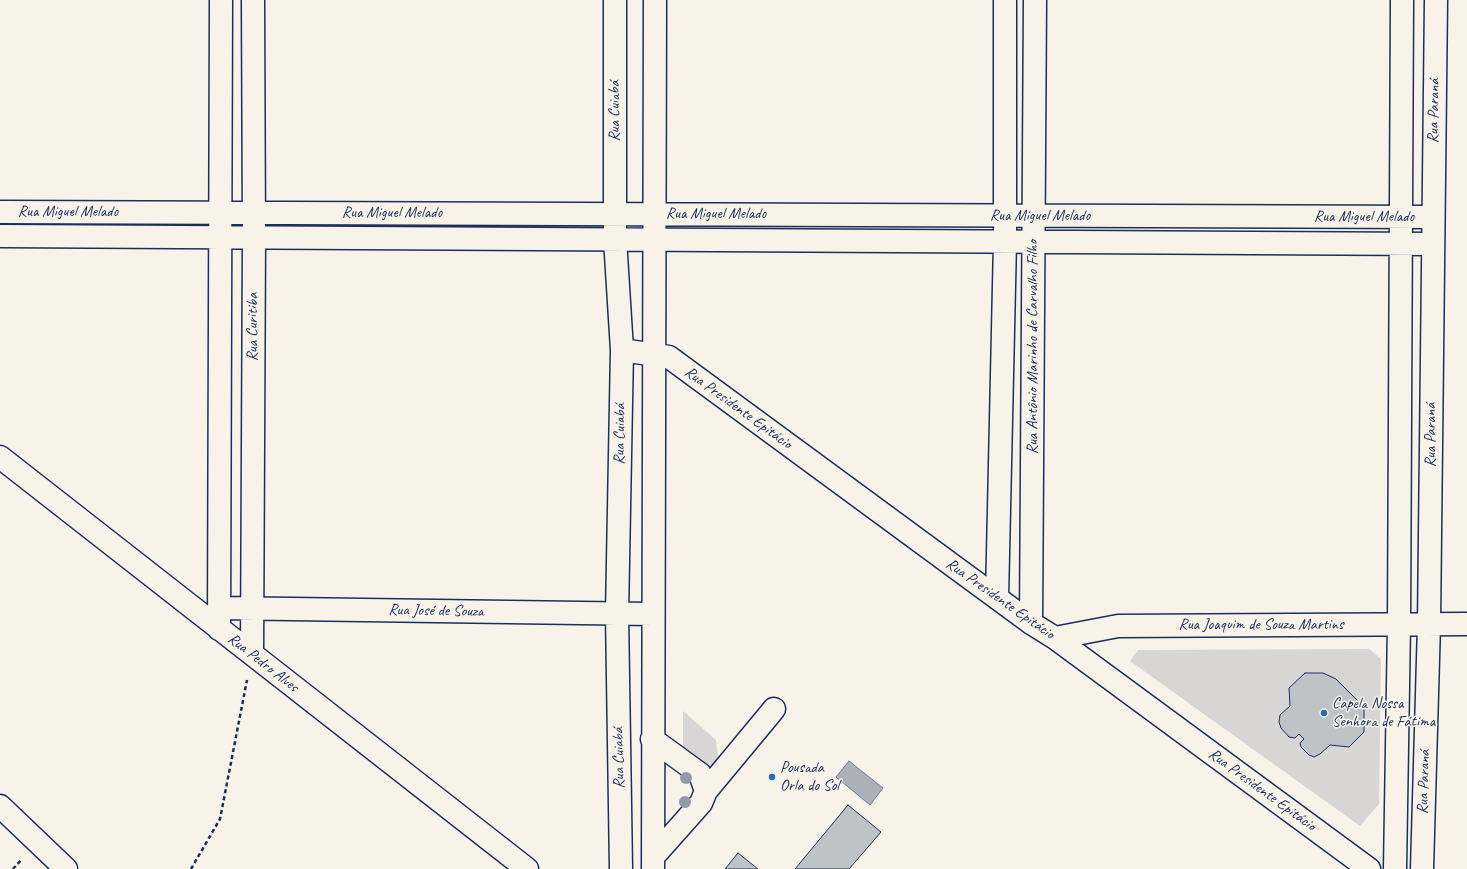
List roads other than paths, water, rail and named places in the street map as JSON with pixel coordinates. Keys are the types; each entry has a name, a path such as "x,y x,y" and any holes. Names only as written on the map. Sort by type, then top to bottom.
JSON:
{"street":[{"name":"Rua Curitiba","path":"219,618 222,0"},
{"name":"Rua Curitiba","path":"252,654 254,0"},
{"name":"Rua Cuiabá","path":"615,0 615,239 622,350 617,614 621,869"},
{"name":"Rua Cuiabá","path":"653,863 652,739 655,0"},
{"name":"Rua Antônio Marinho de Carvalho Filho","path":"997,598 1005,241 1005,0"},
{"name":"Rua Antônio Marinho de Carvalho Filho","path":"1031,623 1035,0"},
{"name":"Rua Paraná","path":"1394,869 1399,624 1402,0"},
{"name":"Rua Paraná","path":"1422,869 1429,624 1432,244 1436,0"},
{"name":"Rua Miguel Melado","path":"0,212 1433,217"},
{"name":"Rua Miguel Melado","path":"0,236 1432,244"},
{"name":"Rua Presidente Epitácio","path":"622,350 670,357 1031,623 1055,638 1369,869"},
{"name":"Rua Pedro Alves","path":"0,457 219,618 252,654 527,869"},
{"name":"Rua José de Souza","path":"219,618 252,608 653,614"},
{"name":"Rua Joaquim de Souza Martins","path":"1055,638 1118,626 1467,624"},
{"path":"653,863 700,803 706,791 774,709"},
{"path":"652,739 700,774 706,791"},
{"path":"0,806 66,869"}],"place":[{"name":"Capela Nossa Senhora de Fátima","path":"1324,713"},
{"name":"Pousada Orla do Sol","path":"772,777"}]}
